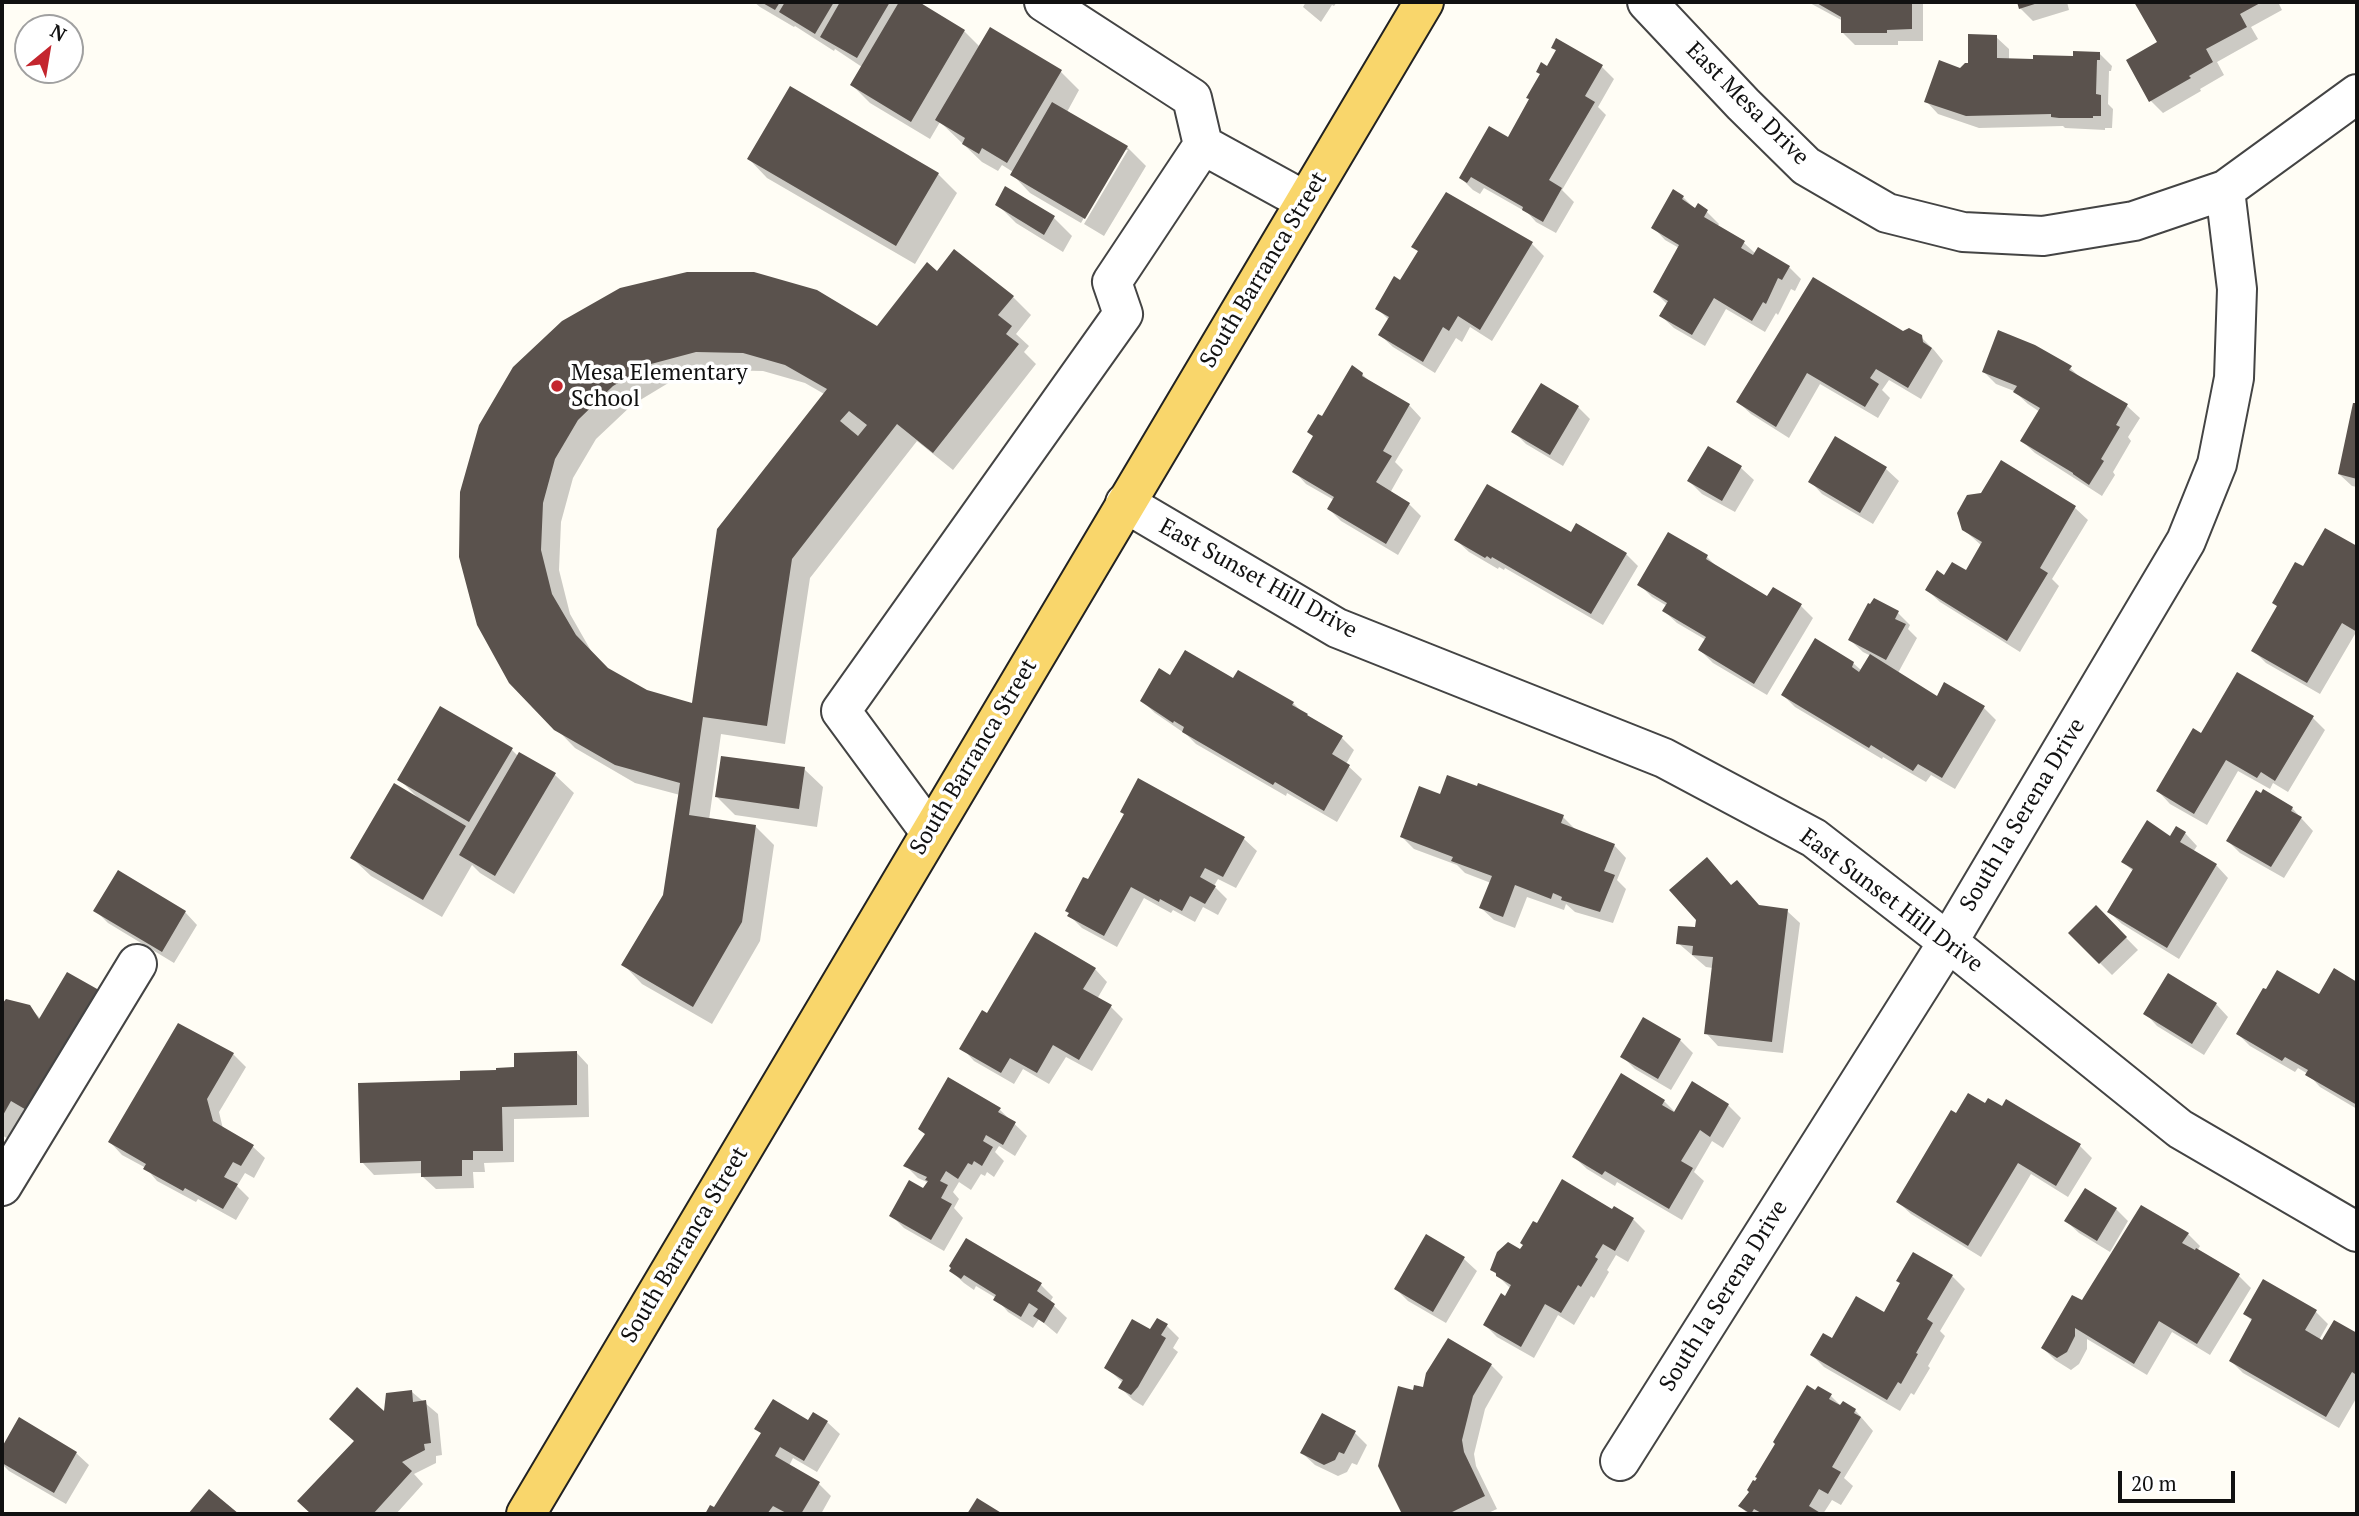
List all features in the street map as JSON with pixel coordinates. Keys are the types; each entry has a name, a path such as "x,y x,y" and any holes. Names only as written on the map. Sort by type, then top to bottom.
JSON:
{"main road":[{"name":"South Barranca Street","path":"526,1514 1424,2"}],"street":[{"path":"930,832 841,711 1123,314 1112,282 1203,145 1192,98 1044,2"},
{"name":"East Mesa Drive","path":"1647,2 1806,166 1887,213 1963,232 2043,236 2134,221 2225,190 2357,94"},
{"path":"1203,145 1305,201"},
{"name":"South la Serena Drive","path":"1620,1461 1948,942 2186,541 2217,464 2234,377 2237,289 2225,190"},
{"name":"East Sunset Hill Drive","path":"1125,503 1337,628 1664,758 1814,838 2180,1129 2357,1232"},
{"path":"2,1186 137,964"}],"building":[{"path":"761,2 780,2 775,10"},
{"path":"785,2 834,2 815,34 779,12"},
{"path":"840,2 890,2 857,58 820,37"},
{"path":"899,2 919,2 965,30 911,122 850,85"},
{"path":"1815,2 1912,2 1912,29 1887,30 1887,33 1841,33 1841,17"},
{"path":"2017,2 2041,2 2019,9"},
{"path":"2134,2 2262,2 2240,14 2247,27 2206,49 2213,62 2149,102 2126,60 2157,42"},
{"path":"990,27 1062,70 1007,163 982,148 979,154 962,144 965,138 935,120"},
{"path":"1968,34 1997,35 1997,58 2033,59 2033,55 2073,56 2073,51 2100,52 2100,60 2097,60 2096,94 2101,95 2101,116 1966,116 1924,102 1939,60 1960,68 1968,63"},
{"path":"1556,38 1603,65 1585,96 1595,102 1549,180 1562,188 1543,222 1522,210 1523,207 1471,177 1467,183 1459,178 1489,126 1508,137 1540,74 1536,72 1541,62 1547,66 1556,50 1551,48"},
{"path":"790,86 939,173 896,246 747,159"},
{"path":"1052,102 1128,146 1085,219 1010,175"},
{"path":"1005,186 1055,216 1044,235 995,205"},
{"path":"1673,189 1695,208 1698,203 1708,210 1704,217 1745,241 1741,248 1753,255 1758,247 1790,266 1782,280 1778,278 1766,304 1763,302 1752,321 1714,298 1692,335 1659,316 1668,301 1653,292 1679,245 1651,228"},
{"path":"1446,192 1533,242 1480,330 1458,316 1449,331 1443,327 1423,362 1378,335 1389,317 1375,309 1394,276 1400,280 1418,251 1411,247"},
{"path":"954,249 1014,296 998,315 1012,326 1006,334 1019,344 933,453 897,424 792,559 767,726 703,717 689,815 756,825 742,922 693,1007 621,965 663,895 680,783 615,765 554,730 509,683 477,625 459,557 460,492 479,425 513,367 562,321 620,288 687,272 754,272 817,290 877,326 927,262 937,271","holes":["696,352 743,353 785,365 827,389 717,529 692,703 647,690 608,668 576,635 552,594 541,550 543,503 555,459 578,420 613,386 651,364","849,411 867,425 858,436 840,421"]},
{"path":"1813,277 1903,331 1909,328 1922,335 1923,342 1932,348 1908,388 1876,369 1870,378 1879,384 1865,407 1807,373 1776,427 1736,402"},
{"path":"1998,330 2035,345 2072,366 2069,370 2128,404 2116,425 2120,427 2101,459 2104,461 2089,485 2020,441 2040,408 2013,392 2017,386 1982,372"},
{"path":"1352,365 1363,373 1362,376 1410,404 1383,451 1392,456 1376,482 1410,503 1386,544 1327,509 1334,497 1292,472 1313,436 1307,432 1318,414 1322,416"},
{"path":"1541,383 1579,406 1550,455 1511,432"},
{"path":"2353,403 2357,403 2357,479 2338,474"},
{"path":"1835,436 1887,467 1860,513 1808,482"},
{"path":"1708,446 1742,466 1722,501 1687,481"},
{"path":"2001,460 2076,506 2040,568 2048,573 2007,641 1925,590 1937,570 1944,575 1952,562 1966,570 1982,542 1962,530 1957,513 1967,495 1981,493"},
{"path":"1487,484 1571,532 1576,523 1627,553 1591,614 1492,557 1485,558 1454,540"},
{"path":"2325,528 2357,546 2357,632 2342,623 2307,683 2251,651 2277,606 2272,603 2295,562 2303,566"},
{"path":"1668,532 1708,555 1706,559 1767,596 1773,587 1802,604 1754,684 1698,650 1706,637 1662,611 1667,603 1637,585"},
{"path":"1874,598 1899,611 1895,619 1906,624 1886,660 1848,640 1868,603"},
{"path":"1815,638 1854,662 1852,667 1859,672 1870,654 1937,696 1944,682 1985,706 1942,778 1918,764 1913,771 1781,695"},
{"path":"1185,650 1233,678 1238,670 1294,702 1292,705 1343,736 1332,754 1350,765 1324,811 1182,732 1184,727 1174,721 1173,723 1140,701 1159,668 1170,675"},
{"path":"2237,672 2314,716 2275,781 2261,772 2257,778 2226,760 2194,814 2156,791 2193,728 2201,733"},
{"path":"440,706 513,748 469,822 397,780"},
{"path":"519,752 556,773 495,876 459,855"},
{"path":"721,756 805,767 799,809 715,797"},
{"path":"1447,775 1477,786 1478,783 1564,815 1561,823 1615,844 1604,871 1615,875 1600,912 1561,900 1562,897 1553,893 1551,899 1515,885 1503,917 1479,908 1492,876 1451,861 1453,857 1400,837 1419,786 1440,794"},
{"path":"1138,778 1245,837 1223,877 1205,868 1200,877 1216,886 1205,904 1190,896 1182,911 1131,887 1104,936 1067,916 1069,913 1065,911 1083,877 1088,879 1124,814 1120,812"},
{"path":"394,783 466,826 423,900 350,858"},
{"path":"2263,789 2293,807 2291,811 2302,817 2271,867 2226,841 2256,790 2261,793"},
{"path":"2147,820 2170,836 2176,826 2186,832 2180,842 2217,864 2167,948 2107,912 2133,869 2121,862"},
{"path":"1707,857 1731,885 1737,880 1759,905 1788,909 1772,1042 1704,1034 1713,957 1692,955 1693,946 1676,944 1678,926 1695,927 1696,920 1669,890"},
{"path":"118,870 186,911 162,952 93,911"},
{"path":"2096,905 2127,937 2099,964 2068,933"},
{"path":"1035,932 1096,968 1083,989 1112,1005 1079,1060 1053,1045 1037,1073 1010,1058 1001,1073 959,1049 982,1010 987,1013"},
{"path":"2334,968 2357,982 2357,1105 2305,1075 2308,1070 2285,1057 2282,1061 2236,1034 2277,970 2319,994"},
{"path":"67,972 106,994 35,1115 11,1101 2,1117 2,1004 6,999 30,1005 39,1019"},
{"path":"2168,973 2217,1003 2192,1044 2143,1014"},
{"path":"1643,1017 1681,1039 1658,1079 1620,1057"},
{"path":"178,1023 234,1053 207,1099 213,1121 254,1145 241,1166 233,1162 224,1177 238,1184 223,1209 143,1169 146,1164 108,1142"},
{"path":"577,1051 577,1105 502,1107 503,1151 473,1151 473,1160 462,1160 462,1176 421,1177 421,1161 360,1163 358,1083 460,1080 460,1071 514,1067 514,1053"},
{"path":"1621,1073 1665,1100 1662,1105 1674,1112 1692,1081 1729,1104 1710,1137 1700,1130 1681,1161 1693,1168 1669,1209 1605,1171 1602,1175 1572,1157"},
{"path":"948,1077 1001,1108 998,1112 1016,1122 1003,1145 986,1135 983,1141 993,1147 982,1166 974,1161 972,1165 968,1163 958,1179 946,1171 940,1181 948,1185 941,1198 952,1204 931,1240 889,1216 909,1180 923,1188 928,1181 925,1180 927,1177 903,1166 925,1134 918,1129"},
{"path":"1968,1093 1985,1103 1988,1098 2002,1106 2006,1099 2081,1144 2056,1186 2018,1163 1968,1246 1896,1202 1951,1110 1956,1113"},
{"path":"1562,1179 1612,1209 1614,1206 1634,1218 1615,1251 1603,1244 1595,1257 1598,1259 1581,1287 1578,1285 1561,1313 1545,1304 1521,1347 1483,1325 1501,1293 1505,1296 1511,1285 1490,1270 1497,1252 1508,1242 1520,1249 1523,1245 1520,1243 1533,1221 1537,1223"},
{"path":"2085,1188 2117,1208 2097,1241 2064,1221"},
{"path":"2141,1205 2189,1233 2182,1243 2195,1250 2196,1248 2240,1274 2197,1344 2159,1321 2134,1364 2075,1328 2075,1336 2067,1352 2057,1358 2041,1348 2072,1295 2082,1300"},
{"path":"1426,1234 1465,1257 1433,1312 1394,1289"},
{"path":"966,1238 1042,1283 1037,1291 1055,1304 1044,1323 1033,1316 1038,1309 1029,1303 1021,1317 993,1300 996,1295 964,1275 961,1279 949,1271 949,1266"},
{"path":"1913,1252 1953,1275 1927,1319 1933,1323 1916,1353 1918,1354 1901,1384 1898,1382 1887,1400 1810,1355 1823,1333 1832,1338 1856,1296 1884,1312 1900,1283 1896,1281"},
{"path":"2263,1279 2317,1310 2305,1330 2322,1340 2334,1320 2357,1333 2357,1370 2355,1374 2352,1372 2326,1417 2229,1361 2252,1319 2243,1314"},
{"path":"1157,1318 1168,1324 1161,1335 1166,1338 1131,1395 1118,1388 1123,1380 1104,1368 1132,1319 1150,1329"},
{"path":"1448,1338 1492,1364 1473,1396 1462,1440 1464,1452 1485,1496 1448,1514 1402,1514 1378,1466 1398,1386 1413,1390 1414,1385 1423,1387 1426,1373"},
{"path":"1807,1385 1815,1390 1818,1386 1832,1394 1829,1399 1840,1405 1843,1401 1856,1409 1854,1413 1861,1417 1832,1467 1841,1472 1828,1494 1819,1489 1809,1506 1822,1514 1763,1514 1754,1509 1751,1514 1738,1506 1749,1492 1747,1490 1753,1480 1757,1478 1755,1477 1775,1444 1773,1442"},
{"path":"357,1387 384,1411 386,1393 412,1390 413,1402 426,1400 431,1443 424,1444 425,1450 402,1462 412,1471 373,1514 311,1514 297,1501 354,1441 329,1419"},
{"path":"773,1399 808,1420 813,1412 828,1421 804,1461 780,1447 775,1456 820,1482 801,1514 788,1514 773,1506 767,1514 705,1514 710,1505 714,1507 761,1433 754,1429"},
{"path":"1322,1413 1356,1431 1344,1454 1339,1452 1335,1460 1324,1465 1300,1453"},
{"path":"19,1417 77,1452 54,1493 2,1463 2,1447"},
{"path":"209,1489 239,1514 188,1514"},
{"path":"977,1498 1003,1514 967,1514"}],"place":[{"name":"Mesa Elementary School","path":"557,386"}]}
